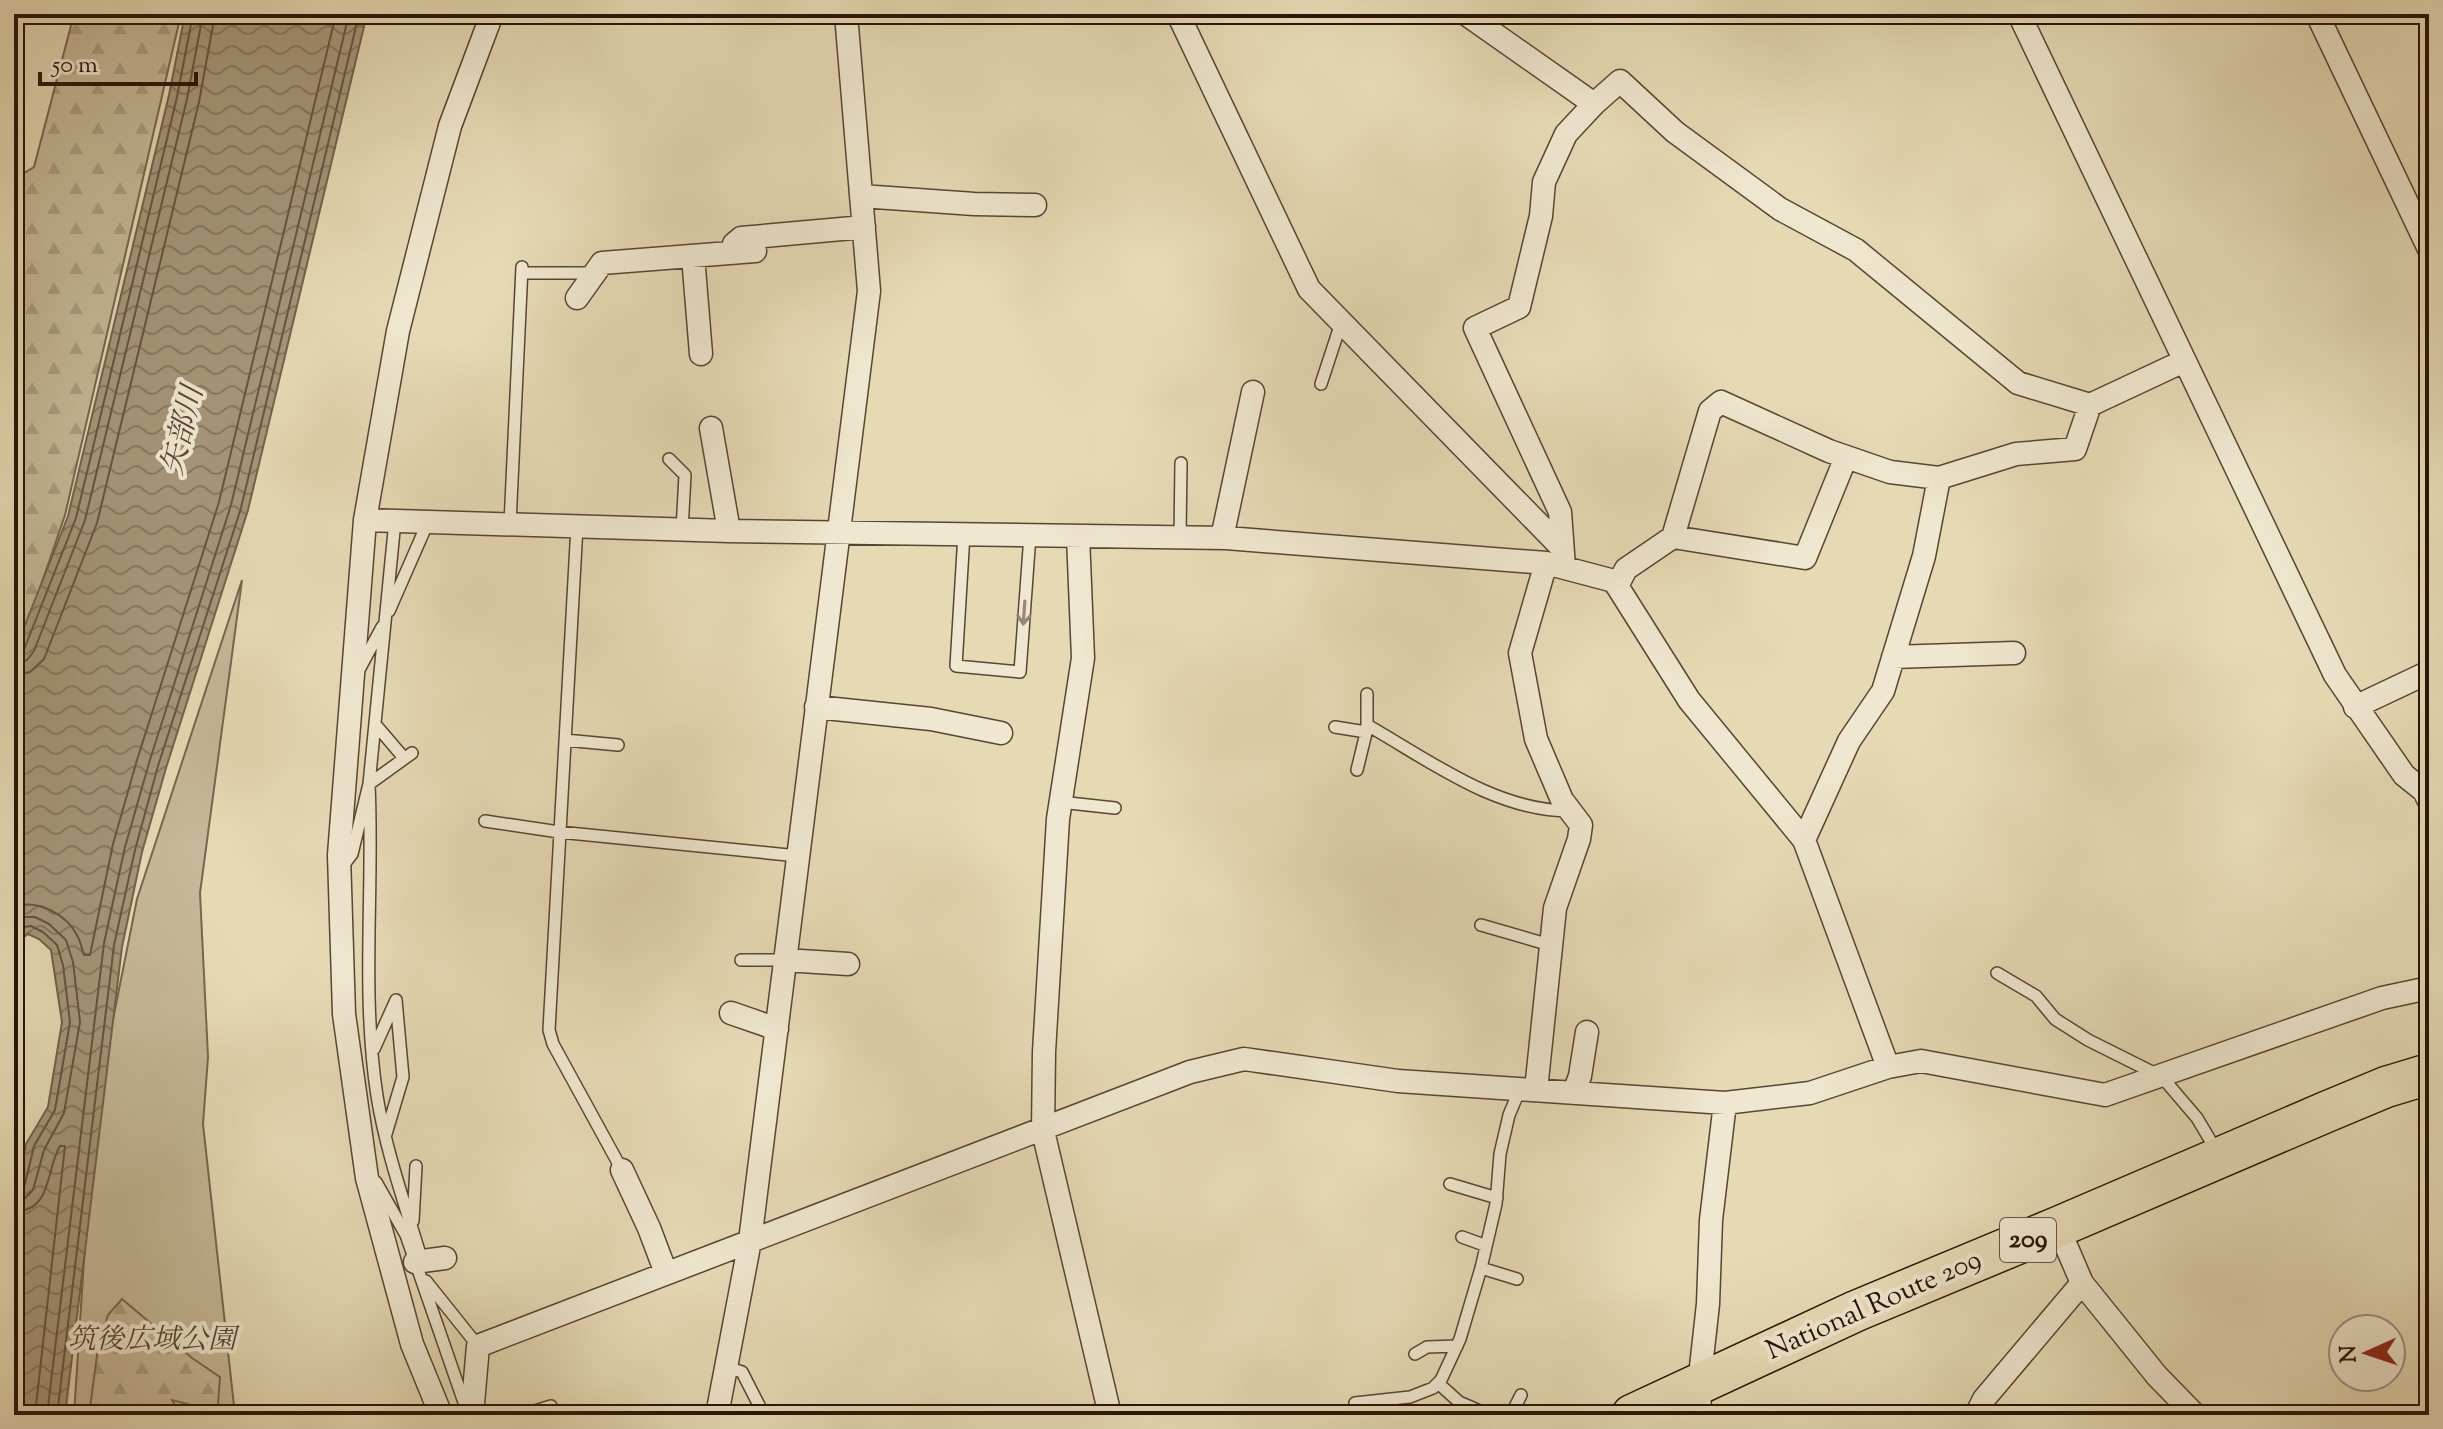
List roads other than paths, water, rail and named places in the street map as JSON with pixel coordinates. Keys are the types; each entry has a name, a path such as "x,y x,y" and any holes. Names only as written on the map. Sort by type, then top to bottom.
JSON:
{"highway":[{"name":"National Route 209","path":"1632,1415 1700,1400 1856,1311 2386,1087 2429,1074"}],"street":[{"path":"441,1415 412,1344 365,1164 344,1014 339,871 365,520 398,331 450,126 492,14"},
{"path":"717,1415 750,1241 869,291 846,14"},
{"path":"1178,14 1309,289 1558,559"},
{"path":"1466,14 1594,104"},
{"path":"2019,14 2335,675 2404,775 2424,791 2429,801"},
{"path":"2317,14 2429,249"},
{"path":"1528,1089 1555,908 1581,825 1546,768 1536,739 1520,653 1558,559 1560,512 1475,328 1519,307 1541,216 1544,182 1566,134 1620,81 1675,132 1780,209 1856,250 2018,383 2090,405 2184,361"},
{"path":"861,196 1035,205"},
{"path":"577,298 602,263 744,252 733,245 741,238 864,227"},
{"path":"693,256 701,354"},
{"path":"1222,538 1253,392"},
{"path":"1617,586 1626,569 1673,537 1710,411 1721,402 1846,457 1890,472 1939,478 2016,454 2075,449 2090,405"},
{"path":"711,428 729,531"},
{"path":"1673,537 1805,558 1846,457"},
{"path":"1804,840 1849,741 1883,691 1924,556 1939,478"},
{"path":"365,520 729,531 1222,538 1558,559 1614,581 1689,700 1804,840 1888,1067"},
{"path":"1078,536 1083,658 1060,802 1044,1037 1043,1131 1110,1415"},
{"path":"1893,657 2014,653"},
{"path":"2355,707 2429,672"},
{"path":"816,707 931,719 1001,733"},
{"path":"785,960 848,964"},
{"path":"470,1415 478,1346 1190,1072 1244,1059 1398,1081 1725,1103 1810,1093 1888,1067 1921,1061 2105,1095 2382,998 2429,988"},
{"path":"731,1013 777,1029"},
{"path":"1574,1092 1580,1076 1587,1032"},
{"path":"1700,1400 1711,1220 1725,1103"},
{"path":"622,1170 666,1273"},
{"path":"2058,1227 2082,1283 2157,1376 2195,1415"},
{"path":"1976,1415 1984,1399 2082,1283"}],"lane":[{"path":"510,524 522,270 595,273"},
{"path":"1321,384 1341,323"},
{"path":"669,459 685,475 682,530"},
{"path":"1180,537 1181,463"},
{"path":"339,871 352,854 369,784 395,521"},
{"path":"352,683 385,622 428,522"},
{"path":"577,526 549,1030 553,1044 622,1170"},
{"path":"964,534 956,666 1020,672 1030,535"},
{"path":"1357,770 1366,729 1367,694"},
{"path":"369,784 408,756 375,724"},
{"path":"1335,727 1366,729 1471,785 1515,804 1570,811"},
{"path":"565,740 618,745"},
{"path":"369,784 368,907 377,1096 413,1231 439,1300 478,1346"},
{"path":"1060,802 1115,808"},
{"path":"485,821 559,832 798,856"},
{"path":"1481,925 1550,945"},
{"path":"741,960 785,960"},
{"path":"1997,973 2036,996 2055,1019 2088,1040 2162,1077 2197,1118 2220,1157"},
{"path":"373,1052 396,1000 403,1077 386,1135"},
{"path":"1355,1403 1410,1397 1438,1383 1457,1346 1481,1268 1497,1198 1500,1154 1509,1115 1528,1089"},
{"path":"365,1164 425,1262 470,1415"},
{"path":"413,1231 416,1166"},
{"path":"1450,1184 1497,1198"},
{"path":"1462,1237 1484,1245"},
{"path":"1481,1268 1517,1279"},
{"path":"1415,1354 1427,1347 1457,1346"},
{"path":"726,1367 742,1372 764,1415"},
{"path":"1438,1383 1459,1402 1489,1415"},
{"path":"1511,1415 1521,1395"},
{"path":"1379,1401 1380,1415"},
{"path":"522,1415 551,1406"}],"water":[{"name":"矢部川","path":"185,14 367,14 248,510 142,852 122,947 65,1415 14,1415 14,1200 26,1144 48,1107 62,1022 51,950 28,934 19,941 14,954 14,653 68,516 169,95"}],"park label":[{"name":"筑後広域公園","path":"152,1341"}]}
